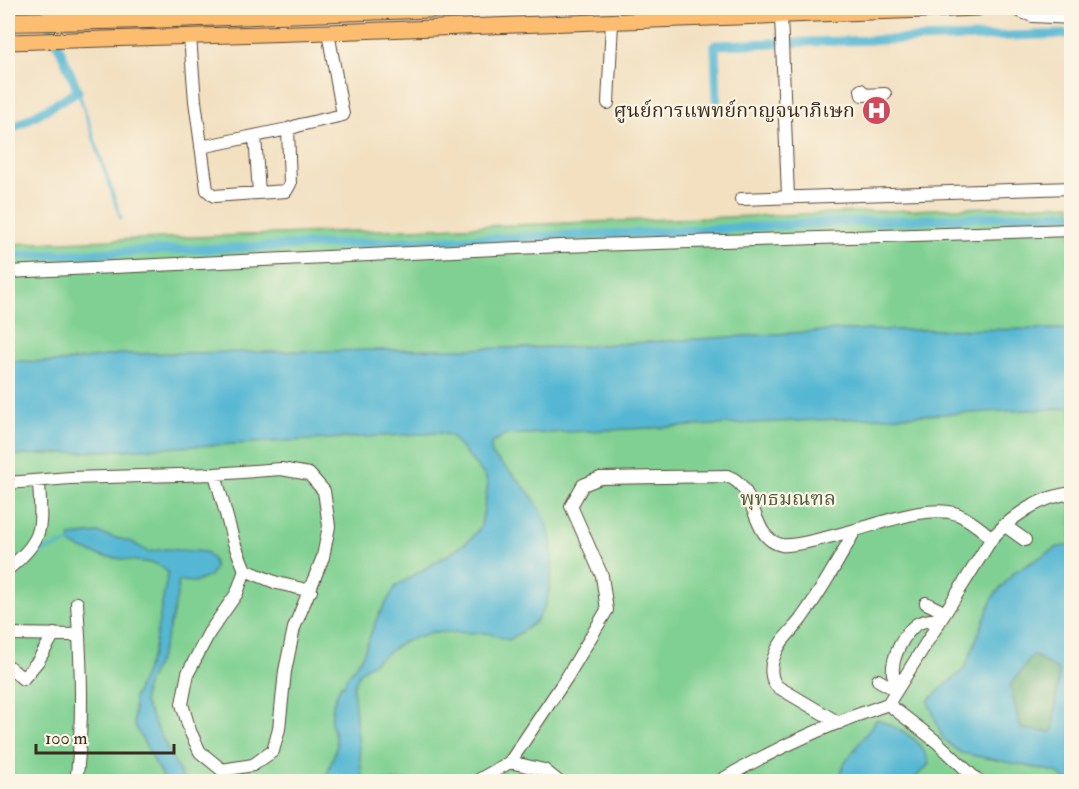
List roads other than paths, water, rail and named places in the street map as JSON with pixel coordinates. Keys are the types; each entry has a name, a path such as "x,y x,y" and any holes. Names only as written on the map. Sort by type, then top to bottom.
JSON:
{"highway":[{"path":"8,22 444,8"}],"main road":[{"path":"8,42 978,8"}],"street":[{"path":"1011,8 1033,16 1071,18"},
{"path":"780,15 788,197"},
{"path":"608,103 612,22"},
{"path":"201,147 343,115 328,32"},
{"path":"190,37 201,147 209,194 214,196 288,189 290,184 288,129"},
{"path":"861,90 862,95 867,96 885,94"},
{"path":"255,136 259,193"},
{"path":"741,199 1071,188"},
{"path":"8,272 561,246 1071,230"},
{"path":"8,483 70,478 215,474 281,469 309,474 324,491 329,526 323,557 294,628 285,671 279,729 273,751 254,765 222,770 200,752 190,731 182,705 188,673 209,633 237,593 245,570 234,543 215,474"},
{"path":"475,782 510,762 567,677 607,610 602,576 571,506 583,485 600,478 727,476 735,478 755,511 761,529 773,541 782,545 855,530 924,512 946,511 968,519 993,538"},
{"path":"8,569 26,554 37,539 41,521 39,481"},
{"path":"718,782 747,765 839,723 888,704 896,684 1004,525 1039,501 1071,493"},
{"path":"1004,525 1024,540"},
{"path":"839,723 778,687 772,679 772,669 774,655 780,644 802,618 855,530"},
{"path":"245,570 278,583 311,591"},
{"path":"76,782 80,755 82,673 77,603"},
{"path":"927,603 942,616"},
{"path":"896,684 894,662 910,631 918,624 942,616"},
{"path":"8,634 79,634"},
{"path":"8,666 23,679 38,661 54,634"},
{"path":"878,680 896,684"},
{"path":"888,704 937,742 979,782"},
{"path":"510,762 544,770 559,782"}],"water":[{"path":"1071,329 1071,408 504,435 491,444 492,455 531,494 546,522 552,557 551,578 545,606 536,621 509,640 487,633 432,632 403,642 360,672 353,687 362,777 365,781 297,781 327,775 337,745 331,722 333,704 341,684 344,686 346,678 362,657 377,618 396,586 471,539 481,526 488,484 485,476 451,436 440,433 8,456 8,361 61,362 120,354 569,347 839,330"},
{"path":"98,533 132,542 148,552 165,549 206,552 213,560 215,567 210,576 196,582 179,581 167,636 144,696 144,702 184,781 165,781 134,724 134,698 153,653 168,572 157,564 101,556 71,545 70,536"},
{"path":"1071,545 1072,781 1068,781 1056,772 961,753 943,739 928,701 965,668 993,597 1014,572 1058,547","holes":["1033,655 1059,671 1053,732 1021,729 1010,686"]},
{"path":"877,719 902,731 916,741 922,747 929,764 912,781 837,781 844,764"}],"waterway":[{"path":"8,131 78,91 42,8"},
{"path":"717,99 715,45 1072,34"},
{"path":"78,91 121,219"},
{"path":"8,256 666,232 818,223 1072,214"},
{"path":"8,581 39,552 71,542"}],"place":[{"name":"ศูนย์การแพทย์กาญจนาภิเษก","path":"876,110"}],"park label":[{"name":"พุทธมณฑล","path":"788,498"}]}
